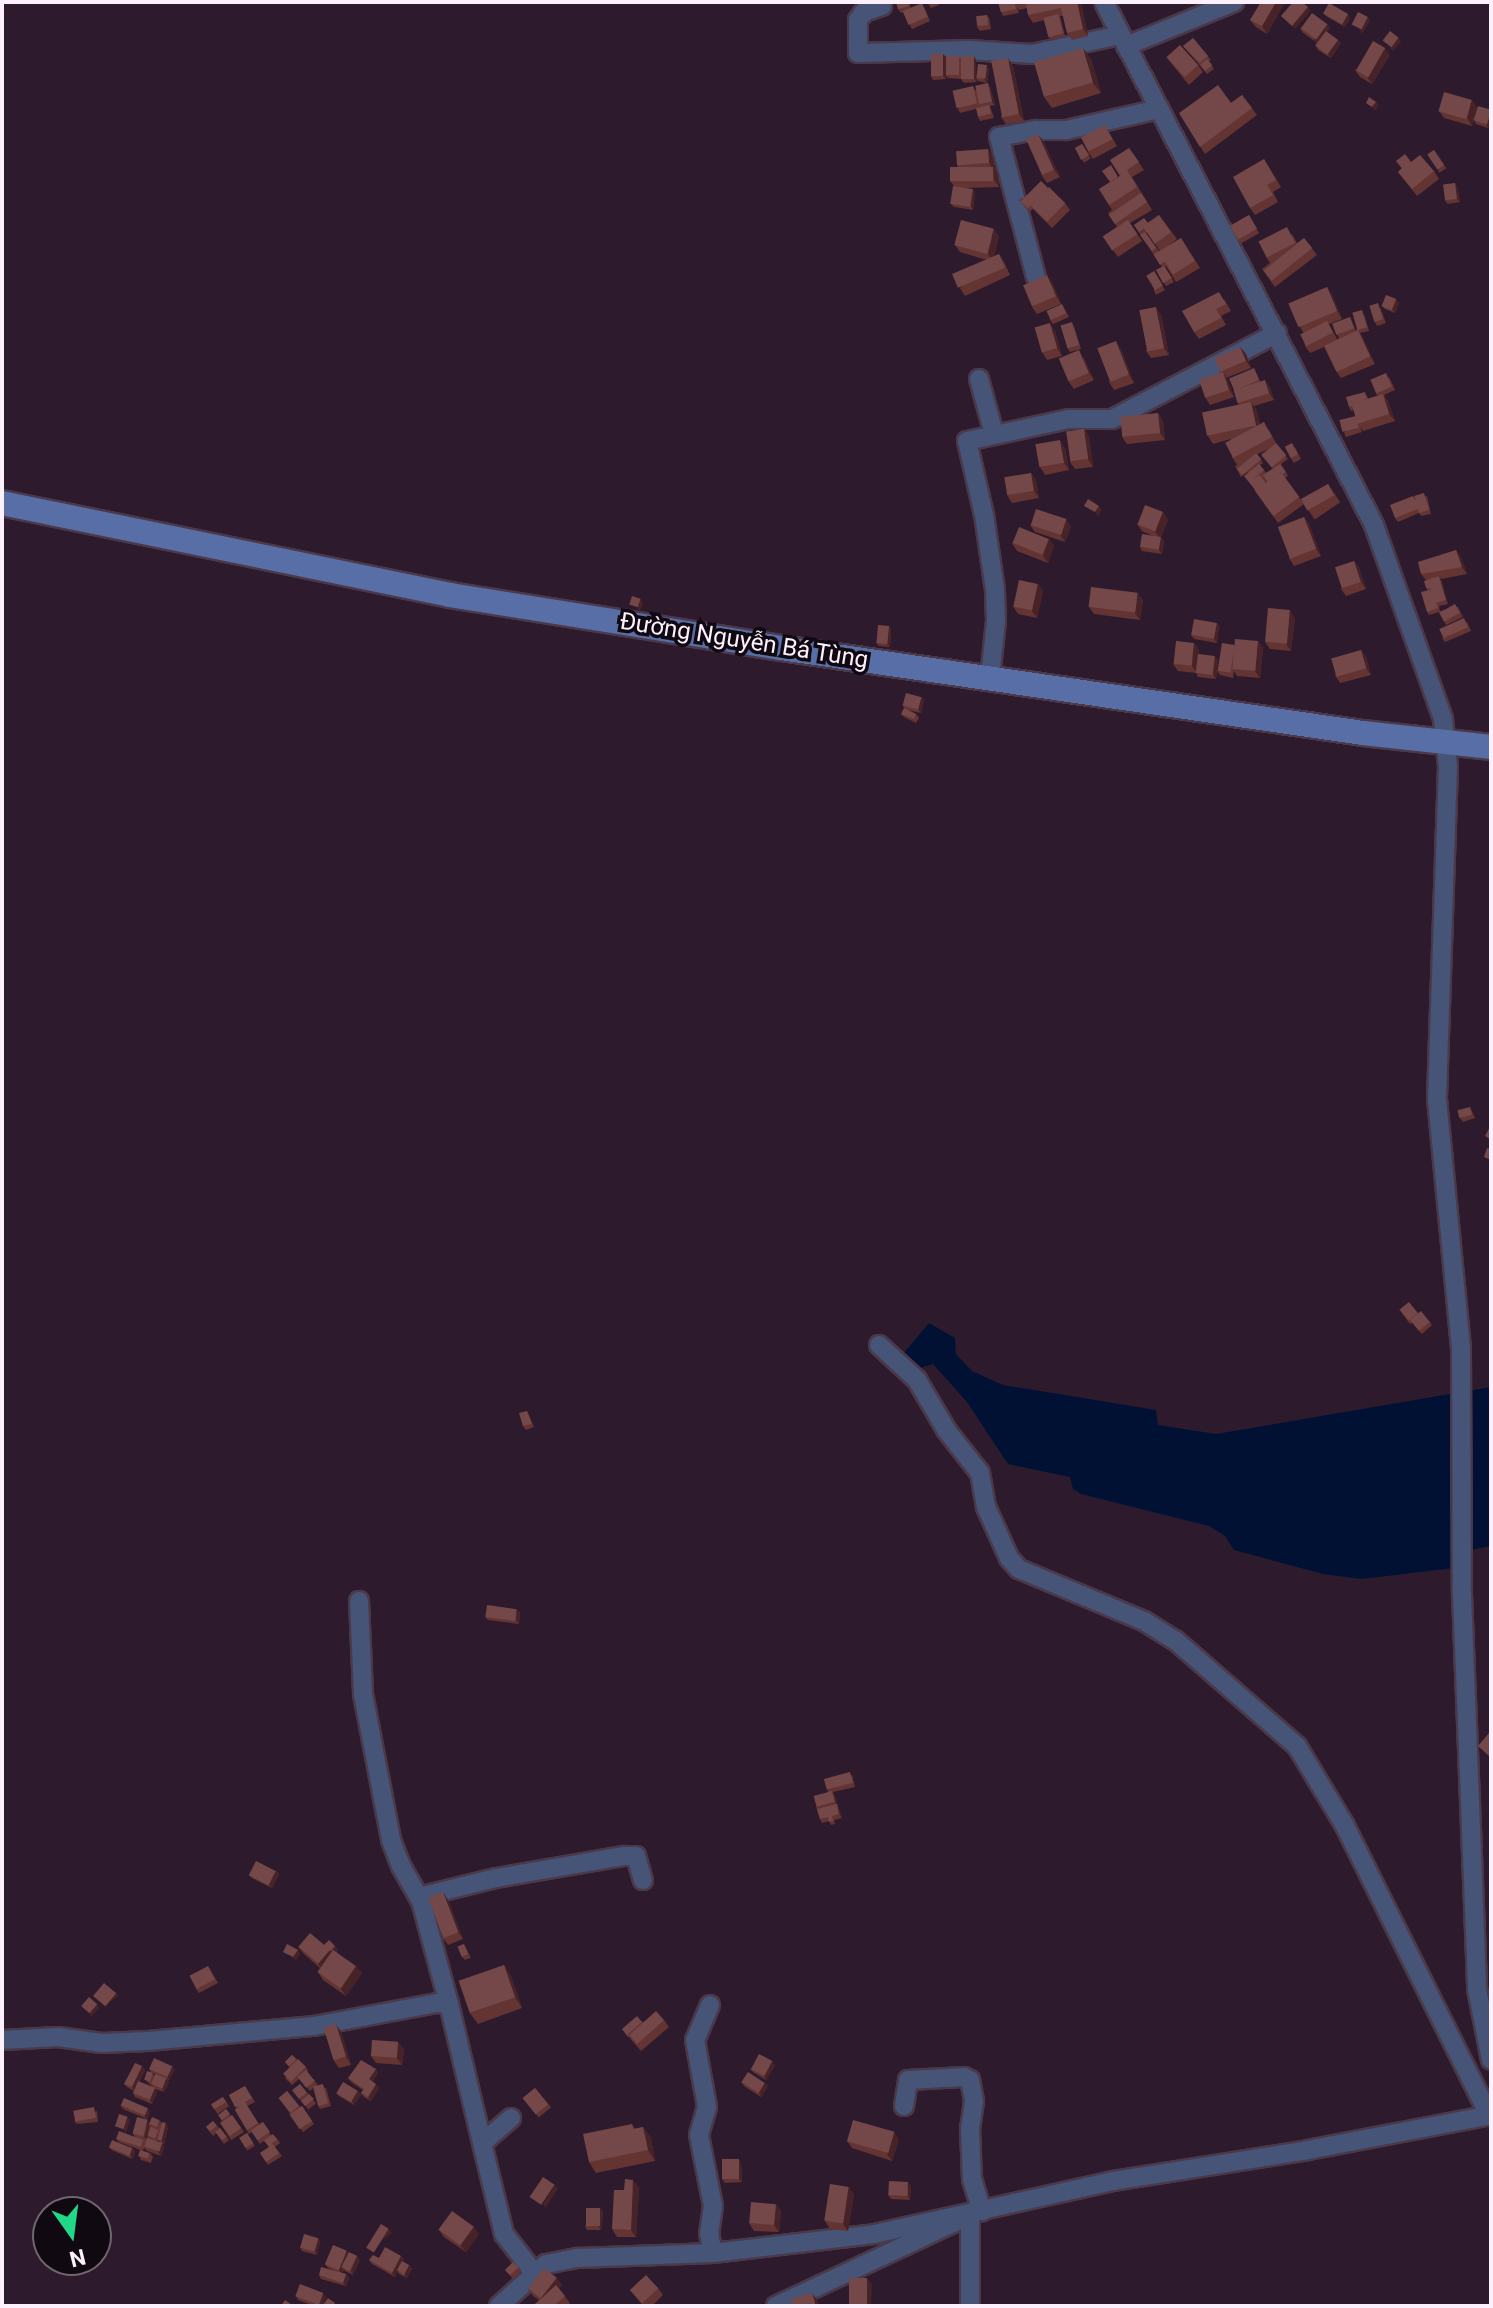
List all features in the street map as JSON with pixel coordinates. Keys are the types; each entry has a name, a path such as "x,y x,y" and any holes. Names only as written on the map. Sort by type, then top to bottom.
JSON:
{"main road":[{"name":"Đường Nguyễn Bá Tùng","path":"2,503 450,595 983,677 1491,747"}],"street":[{"path":"1104,2 1374,525 1443,719 1446,743 1437,1099 1461,1349 1462,1594 1477,1989 1491,2060"},
{"path":"882,6 864,12 858,20 858,53 969,50 1032,54 1123,40 1234,2"},
{"path":"1036,277 999,137 1036,130 1066,130 1159,109"},
{"path":"983,677 996,621 995,590 979,488 967,441 1069,419 1112,419 1277,333"},
{"path":"979,379 994,434"},
{"path":"499,2306 546,2264 578,2258 713,2253 874,2234 976,2214 1113,2181 1308,2150 1490,2115 1333,1802 1292,1741 1175,1640 1144,1621 1045,1584 1019,1569 1009,1558 986,1507 980,1473 947,1431 917,1380 879,1345"},
{"path":"359,1601 363,1694 391,1840 419,1897 449,2004 504,2234 535,2274"},
{"path":"419,1897 496,1878 624,1856 636,1856 643,1880"},
{"path":"2,2040 58,2037 102,2043 148,2041 314,2026 437,2003 449,2004"},
{"path":"710,2005 695,2040 707,2107 699,2135 713,2206 709,2233 713,2253"},
{"path":"904,2106 908,2080 964,2077 970,2080 974,2101 970,2128 976,2214 970,2306"},
{"path":"482,2143 511,2118"},
{"path":"776,2306 976,2214"}],"water":[{"path":"929,1323 955,1338 956,1354 972,1371 1003,1385 1156,1410 1158,1425 1216,1434 1491,1387 1491,1546 1475,1549 1454,1568 1362,1579 1323,1574 1234,1550 1225,1536 1209,1526 1081,1494 1073,1489 1070,1477 1008,1464 967,1402 933,1364 920,1368 904,1353"}],"building":[{"path":"896,2 907,2 909,6 898,9"},
{"path":"998,2 1014,2 1016,9 1001,12"},
{"path":"1028,2 1077,2 1083,29 1067,33 1061,8 1028,15"},
{"path":"1261,2 1276,2 1262,26 1250,20"},
{"path":"1293,2 1302,2 1308,7 1292,26 1281,16"},
{"path":"922,3 928,17 909,25 903,11"},
{"path":"1329,3 1348,14 1342,24 1323,13"},
{"path":"1358,12 1368,17 1361,29 1352,24"},
{"path":"1312,13 1327,24 1316,40 1301,28"},
{"path":"1058,14 1063,33 1049,37 1044,18"},
{"path":"987,15 988,25 977,26 976,16"},
{"path":"1326,31 1338,40 1327,54 1315,45"},
{"path":"1390,31 1399,38 1391,47 1383,40"},
{"path":"1193,38 1208,56 1200,63 1183,46"},
{"path":"1373,41 1385,48 1368,77 1356,70"},
{"path":"1180,45 1198,65 1185,77 1167,57"},
{"path":"1083,48 1093,83 1044,97 1034,62"},
{"path":"931,54 943,54 943,76 931,76"},
{"path":"946,56 959,56 959,75 946,75"},
{"path":"961,56 974,56 974,79 961,79"},
{"path":"1008,58 1019,114 1002,117 991,61"},
{"path":"1207,59 1212,65 1205,71 1200,65"},
{"path":"978,64 987,65 985,79 977,78"},
{"path":"988,83 992,102 979,104 975,86"},
{"path":"1218,85 1231,103 1242,95 1252,108 1200,147 1179,113"},
{"path":"973,86 977,104 957,108 953,91"},
{"path":"1444,92 1472,100 1466,119 1438,111"},
{"path":"1369,97 1376,102 1372,107 1366,103"},
{"path":"989,105 991,114 978,117 976,108"},
{"path":"1478,106 1491,110 1487,124 1474,120"},
{"path":"1105,125 1112,139 1088,152 1081,137"},
{"path":"1038,134 1054,170 1042,175 1026,139"},
{"path":"1082,144 1089,155 1081,160 1075,148"},
{"path":"1129,148 1139,162 1127,170 1137,187 1109,205 1099,189 1120,176 1110,160"},
{"path":"988,149 989,163 957,165 956,151"},
{"path":"1434,150 1444,165 1437,169 1427,154"},
{"path":"1405,154 1411,162 1420,155 1434,171 1412,189 1398,172 1402,168 1396,161"},
{"path":"1264,159 1276,180 1267,185 1273,195 1250,208 1233,177"},
{"path":"1111,165 1118,177 1110,182 1102,171"},
{"path":"950,167 993,167 993,181 950,181"},
{"path":"1041,181 1048,188 1028,209 1020,202"},
{"path":"1455,183 1457,199 1445,200 1443,184"},
{"path":"953,186 973,189 970,207 950,204"},
{"path":"1049,187 1065,203 1047,222 1031,205"},
{"path":"1141,193 1147,202 1115,224 1109,215"},
{"path":"1159,215 1171,232 1155,244 1143,226"},
{"path":"1249,215 1257,229 1238,240 1230,226"},
{"path":"1144,218 1148,223 1139,232 1134,225"},
{"path":"961,220 994,229 987,254 954,245"},
{"path":"1128,220 1137,234 1112,251 1103,236"},
{"path":"1287,227 1295,243 1267,258 1258,242"},
{"path":"1145,232 1156,248 1152,251 1140,235"},
{"path":"1181,238 1187,248 1160,265 1154,254"},
{"path":"1304,238 1312,248 1272,281 1264,271"},
{"path":"1187,248 1195,261 1173,274 1165,262"},
{"path":"999,254 1005,268 958,288 952,274"},
{"path":"1164,266 1172,278 1163,283 1156,270"},
{"path":"1154,271 1163,286 1155,290 1146,276"},
{"path":"1047,275 1056,296 1032,306 1023,285"},
{"path":"1327,287 1337,311 1298,327 1288,303"},
{"path":"1219,292 1226,304 1216,309 1221,318 1194,332 1182,311"},
{"path":"1386,295 1396,299 1392,310 1382,306"},
{"path":"1378,303 1383,319 1374,322 1369,306"},
{"path":"1062,304 1066,313 1051,320 1046,311"},
{"path":"1156,307 1164,348 1147,351 1139,310"},
{"path":"1362,310 1367,327 1357,330 1352,313"},
{"path":"1350,317 1354,328 1336,335 1332,323"},
{"path":"1327,321 1333,333 1306,346 1300,335"},
{"path":"1072,322 1079,345 1068,348 1061,326"},
{"path":"1050,323 1057,348 1042,352 1035,327"},
{"path":"1358,330 1370,356 1337,372 1324,346"},
{"path":"1116,341 1129,375 1110,382 1097,348"},
{"path":"1240,347 1246,361 1220,372 1214,358"},
{"path":"1079,350 1089,373 1069,382 1059,359"},
{"path":"1254,368 1259,380 1234,391 1229,379"},
{"path":"1223,372 1229,390 1205,398 1199,380"},
{"path":"1386,373 1392,387 1376,393 1370,380"},
{"path":"1265,380 1269,393 1238,403 1233,390"},
{"path":"1365,392 1367,399 1349,407 1346,397"},
{"path":"1383,394 1389,414 1358,424 1351,404"},
{"path":"1251,402 1256,425 1207,436 1202,412"},
{"path":"1158,413 1160,433 1122,437 1120,417"},
{"path":"1356,416 1359,428 1342,432 1340,420"},
{"path":"1264,422 1272,437 1233,458 1225,443"},
{"path":"1084,429 1088,459 1070,461 1066,432"},
{"path":"1060,440 1064,463 1039,467 1035,444"},
{"path":"1276,443 1286,455 1272,467 1261,455"},
{"path":"1292,443 1298,455 1291,458 1285,447"},
{"path":"1256,453 1261,459 1242,475 1237,469"},
{"path":"1259,464 1264,470 1254,478 1260,475 1266,484 1256,491 1244,476"},
{"path":"1280,464 1286,472 1281,472 1268,482 1263,475"},
{"path":"1281,472 1299,497 1273,516 1255,491"},
{"path":"1031,473 1034,491 1007,495 1004,477"},
{"path":"1328,484 1334,495 1307,510 1301,499"},
{"path":"1424,493 1429,510 1419,513 1418,509 1395,518 1390,505 1413,496 1416,501 1414,496"},
{"path":"1088,499 1099,506 1095,512 1084,506"},
{"path":"1145,505 1163,512 1155,531 1137,525"},
{"path":"1036,509 1066,519 1061,535 1031,525"},
{"path":"1304,517 1316,549 1290,559 1278,527"},
{"path":"1019,527 1049,539 1042,555 1013,543"},
{"path":"1142,534 1161,537 1159,550 1140,547"},
{"path":"1456,550 1462,567 1421,574 1418,562"},
{"path":"1354,561 1361,582 1342,588 1335,567"},
{"path":"1439,576 1446,600 1436,603 1438,608 1427,612 1421,592 1433,589 1426,588 1424,581"},
{"path":"1019,580 1038,584 1032,610 1013,606"},
{"path":"1091,587 1138,593 1135,613 1089,607"},
{"path":"632,596 641,599 638,607 629,605"},
{"path":"1455,604 1460,613 1444,621 1439,613"},
{"path":"1268,608 1290,610 1287,644 1265,642"},
{"path":"1464,618 1468,627 1443,638 1439,629"},
{"path":"1194,619 1217,623 1214,639 1191,635"},
{"path":"878,625 889,626 887,644 876,643"},
{"path":"1235,639 1258,641 1255,671 1232,669"},
{"path":"1176,641 1194,643 1191,666 1174,664"},
{"path":"1222,643 1235,645 1230,673 1218,671"},
{"path":"1361,650 1366,668 1336,677 1331,659"},
{"path":"1198,654 1215,656 1213,675 1196,673"},
{"path":"906,693 921,697 918,710 903,706"},
{"path":"904,708 916,714 914,719 901,714"},
{"path":"1470,1107 1472,1115 1459,1118 1457,1110"},
{"path":"1491,1125 1491,1140 1485,1136"},
{"path":"1487,1148 1491,1149 1491,1160 1484,1157"},
{"path":"1409,1302 1418,1313 1408,1320 1400,1310"},
{"path":"1421,1311 1430,1322 1419,1331 1410,1320"},
{"path":"527,1411 532,1424 523,1426 519,1413"},
{"path":"487,1605 517,1609 515,1621 485,1617"},
{"path":"1489,1733 1491,1754 1489,1756 1478,1746"},
{"path":"850,1772 853,1783 827,1790 824,1779"},
{"path":"832,1791 835,1802 816,1807 814,1796"},
{"path":"837,1804 839,1814 832,1816 833,1821 829,1822 828,1817 820,1819 817,1809"},
{"path":"256,1861 276,1871 268,1885 249,1875"},
{"path":"443,1892 458,1932 443,1938 428,1898"},
{"path":"310,1933 330,1950 318,1964 298,1947"},
{"path":"329,1940 335,1946 331,1951 324,1945"},
{"path":"287,1944 298,1950 293,1957 283,1952"},
{"path":"464,1944 468,1954 462,1957 458,1947"},
{"path":"333,1950 356,1966 340,1988 318,1972"},
{"path":"504,1965 515,1997 470,2013 459,1981"},
{"path":"208,1966 215,1979 197,1989 189,1976"},
{"path":"104,1983 116,1993 105,2006 93,1996"},
{"path":"89,1997 97,2004 89,2013 81,2006"},
{"path":"656,2011 664,2020 637,2044 629,2035"},
{"path":"637,2016 642,2022 628,2037 622,2029"},
{"path":"336,2024 346,2057 334,2060 324,2028"},
{"path":"372,2040 398,2042 397,2058 371,2056"},
{"path":"759,2054 772,2061 764,2076 751,2069"},
{"path":"292,2055 296,2059 289,2066 285,2062"},
{"path":"154,2058 172,2066 167,2077 149,2069"},
{"path":"298,2059 306,2067 291,2082 283,2074"},
{"path":"361,2060 376,2069 369,2079 376,2084 368,2097 361,2093 364,2089 348,2078"},
{"path":"135,2063 142,2066 132,2087 124,2084"},
{"path":"306,2070 315,2081 306,2088 297,2077"},
{"path":"147,2071 153,2073 150,2081 144,2080"},
{"path":"748,2072 765,2083 758,2093 741,2082"},
{"path":"155,2074 166,2078 163,2088 151,2084"},
{"path":"138,2081 155,2088 150,2100 133,2093"},
{"path":"343,2082 358,2091 351,2102 336,2093"},
{"path":"300,2084 307,2093 299,2099 292,2090"},
{"path":"323,2084 328,2103 319,2106 313,2087"},
{"path":"245,2086 252,2098 245,2102 258,2123 247,2130 235,2110 240,2106 235,2107 229,2095"},
{"path":"535,2088 548,2104 536,2114 523,2098"},
{"path":"287,2091 299,2106 290,2113 278,2098"},
{"path":"309,2094 314,2099 305,2106 301,2101"},
{"path":"223,2097 226,2102 214,2109 211,2104"},
{"path":"124,2098 148,2108 145,2116 121,2105"},
{"path":"302,2106 312,2121 300,2129 290,2114"},
{"path":"94,2107 96,2118 75,2121 73,2111"},
{"path":"226,2109 230,2114 222,2120 218,2115"},
{"path":"119,2114 128,2117 124,2129 115,2126"},
{"path":"232,2115 241,2128 230,2136 221,2123"},
{"path":"137,2117 148,2120 143,2136 133,2133"},
{"path":"152,2117 159,2120 157,2127 149,2124"},
{"path":"853,2120 894,2132 888,2153 847,2141"},
{"path":"213,2121 217,2126 210,2131 206,2127"},
{"path":"162,2122 166,2123 162,2140 158,2139"},
{"path":"263,2122 270,2132 258,2140 251,2131"},
{"path":"632,2124 633,2129 643,2127 648,2150 589,2162 583,2134"},
{"path":"151,2127 158,2130 155,2138 147,2135"},
{"path":"220,2128 227,2137 222,2140 215,2132"},
{"path":"119,2131 143,2140 141,2147 116,2139"},
{"path":"247,2133 253,2143 245,2148 239,2138"},
{"path":"273,2134 277,2140 272,2143 279,2153 266,2162 260,2153 269,2147 264,2140"},
{"path":"147,2138 162,2143 159,2152 144,2147"},
{"path":"112,2140 132,2148 129,2156 109,2147"},
{"path":"140,2150 150,2153 148,2159 138,2156"},
{"path":"722,2159 739,2159 739,2179 722,2179"},
{"path":"543,2177 555,2185 541,2205 530,2197"},
{"path":"625,2179 633,2180 631,2230 612,2229 614,2190 624,2190"},
{"path":"889,2181 908,2182 907,2196 888,2195"},
{"path":"830,2184 849,2187 843,2224 824,2221"},
{"path":"751,2202 776,2204 774,2225 749,2223"},
{"path":"586,2208 600,2208 600,2226 586,2226"},
{"path":"452,2211 474,2227 460,2245 438,2230"},
{"path":"381,2224 389,2229 374,2253 366,2248"},
{"path":"304,2234 318,2238 315,2252 300,2247"},
{"path":"333,2245 347,2251 339,2270 325,2264"},
{"path":"385,2247 401,2256 392,2273 369,2260 373,2255 379,2258"},
{"path":"349,2252 357,2256 349,2271 341,2267"},
{"path":"402,2261 409,2265 404,2275 397,2270"},
{"path":"513,2262 519,2267 510,2275 505,2270"},
{"path":"321,2267 346,2274 343,2283 319,2275"},
{"path":"544,2268 557,2278 541,2298 528,2288"},
{"path":"646,2275 658,2288 642,2303 630,2290"},
{"path":"849,2278 867,2278 867,2306 849,2306"},
{"path":"300,2284 323,2293 319,2305 295,2296"},
{"path":"556,2285 565,2296 554,2306 533,2306"},
{"path":"812,2293 816,2306 793,2306 791,2299"},
{"path":"328,2298 335,2303 333,2306 322,2306"}]}
